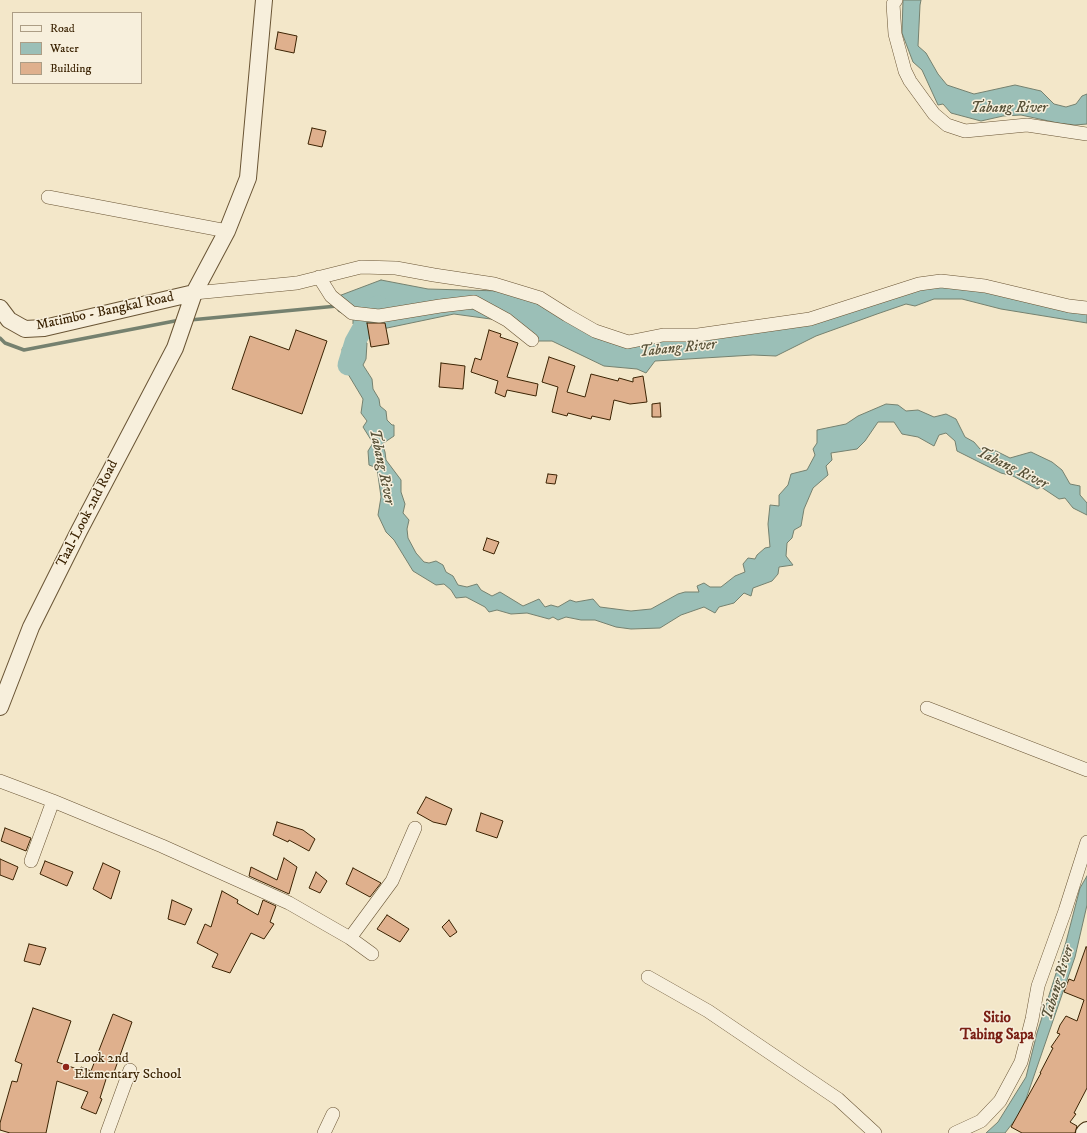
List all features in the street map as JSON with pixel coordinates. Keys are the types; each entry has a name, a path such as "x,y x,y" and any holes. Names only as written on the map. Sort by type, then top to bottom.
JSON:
{"street":[{"name":"Taal-Look 2nd Road","path":"0,707 31,626 79,530 176,348 193,295 227,231 248,178 263,0"},
{"path":"894,2 895,34 899,55 905,71 910,81 934,114 947,125 965,131 1027,125 1087,134"},
{"path":"48,197 227,231"},
{"path":"193,295 297,282 321,281 361,267 396,268 494,284 540,298 595,331 628,342 663,335 698,335 810,319 919,284 941,281 985,286 1062,305 1087,308"},
{"path":"321,281 331,296 352,313 379,316 474,302 507,320 532,340"},
{"name":"Matimbo - Bangkal Road","path":"0,308 9,320 25,329 44,328 193,295"},
{"path":"927,708 1087,770"},
{"path":"0,781 162,846 289,903 350,938 372,954"},
{"path":"31,860 53,801"},
{"path":"350,938 392,881 415,828"},
{"path":"956,1133 981,1121 1000,1101 1021,1062 1032,1019 1038,986 1065,911 1087,842"},
{"path":"648,977 708,1011 831,1095 875,1133"},
{"path":"108,1133 130,1070"},
{"path":"324,1133 333,1114"}],"water":[{"path":"903,0 921,0 918,46 926,53 938,74 947,85 974,94 1015,85 1041,91 1054,104 1066,107 1076,104 1082,96 1087,94 1087,124 1075,125 1058,123 1021,115 1003,116 981,121 951,113 943,104 938,105 922,70 913,62 902,33"},
{"path":"381,280 428,289 501,291 542,304 598,337 662,341 787,328 873,299 946,284 1087,311 1087,323 1001,309 962,299 934,299 915,306 906,304 816,336 776,356 753,355 655,361 646,373 637,369 604,366 552,341 539,341 498,320 454,314 368,332 353,324 353,319 338,311 336,297"},
{"path":"354,336 367,343 366,359 363,365 372,379 373,389 379,399 380,406 386,411 387,420 394,425 394,436 382,444 386,460 401,480 401,492 405,504 403,513 409,520 407,529 408,538 416,553 424,562 429,563 436,561 443,565 446,572 453,576 458,585 467,587 477,584 481,590 492,596 500,592 523,606 539,599 545,607 551,605 558,607 570,600 576,602 593,599 600,607 631,611 651,609 678,594 685,592 699,592 697,586 704,583 710,587 721,587 735,576 745,572 743,564 748,558 755,559 757,555 765,548 770,547 768,524 770,505 779,506 779,495 788,485 791,474 807,470 815,455 813,449 817,443 817,430 846,424 858,416 886,404 898,405 906,411 918,410 934,417 946,414 956,419 965,437 974,442 980,449 996,451 1010,458 1031,452 1052,462 1062,470 1070,484 1080,486 1080,495 1087,503 1087,515 1073,508 1065,498 1059,499 1041,487 1037,489 1013,476 1001,473 957,451 955,441 946,433 939,435 934,446 918,437 902,434 894,422 878,422 865,441 857,449 831,453 832,460 826,466 828,475 813,488 804,509 801,526 794,530 792,538 787,543 786,556 793,565 779,567 778,574 772,581 753,588 751,596 744,593 734,603 719,607 715,613 704,607 681,615 660,628 631,629 616,627 595,620 581,620 566,617 558,620 553,617 549,619 527,613 511,614 497,610 489,612 485,607 466,597 456,598 451,590 444,584 436,585 413,571 394,540 386,532 378,515 381,497 377,468 369,465 368,451 373,443 363,427 367,421 361,413 363,399 348,374 343,359 342,349 348,340"},
{"path":"1087,876 1087,905 1075,957 1026,1099 1018,1116 1005,1133 986,1133 998,1122 1026,1077 1037,1033 1066,942 1080,888"}],"building":[{"path":"278,32 297,36 294,53 275,49"},
{"path":"312,128 326,131 322,147 308,144"},
{"path":"367,323 385,323 389,344 371,347"},
{"path":"296,330 327,341 302,414 232,389 250,336 289,350"},
{"path":"489,330 501,334 500,337 518,343 507,377 538,384 536,396 507,390 505,397 495,393 498,381 471,372 475,358 481,360"},
{"path":"549,357 575,366 567,392 585,397 591,374 618,381 619,378 633,382 633,378 643,376 647,402 630,404 614,400 610,420 592,416 591,419 568,413 567,416 552,412 558,387 542,382"},
{"path":"441,363 465,366 463,389 439,387"},
{"path":"660,403 661,417 652,417 652,404"},
{"path":"548,474 557,475 555,484 546,483"},
{"path":"487,538 499,542 494,554 483,550"},
{"path":"426,797 452,809 446,825 433,822 417,813"},
{"path":"481,813 503,821 497,838 476,831"},
{"path":"277,822 303,830 315,839 309,851 289,840 288,842 273,835"},
{"path":"5,828 31,838 26,851 1,841"},
{"path":"284,858 297,867 289,894 249,876 251,867 277,880"},
{"path":"0,859 18,867 13,880 0,875"},
{"path":"45,861 73,872 67,886 40,874"},
{"path":"103,863 120,871 111,899 93,889"},
{"path":"353,868 381,883 370,897 346,884"},
{"path":"316,872 327,881 320,893 309,888"},
{"path":"222,891 238,900 237,903 258,915 263,900 276,906 270,922 274,924 264,939 251,933 230,973 212,967 218,954 197,943 205,924 211,927"},
{"path":"172,900 192,909 185,925 168,919"},
{"path":"387,915 409,929 400,942 377,929"},
{"path":"449,920 457,932 450,937 442,927"},
{"path":"29,944 46,948 40,965 24,961"},
{"path":"1086,947 1087,1088 1074,1113 1076,1114 1070,1122 1077,1126 1075,1133 1022,1133 1011,1127 1041,1073 1053,1048 1051,1047 1060,1034 1057,1033 1060,1025 1066,1016 1077,1021 1084,1000 1064,992 1069,979 1074,981"},
{"path":"33,1008 71,1021 57,1062 80,1070 81,1067 91,1071 113,1014 132,1022 113,1075 108,1073 100,1098 102,1099 96,1114 81,1108 88,1092 57,1081 46,1133 10,1133 0,1130 0,1123 12,1081 17,1082 22,1064 15,1061"}],"waterway":[{"path":"190,320 337,306"},
{"name":"Tabang River","path":"348,365 355,342 374,308 378,306"},
{"path":"0,338 5,343 24,350 180,320"}],"place":[{"name":"Look 2nd Elementary School","path":"66,1067"}],"district":[{"name":"Sitio Tabing Sapa","path":"997,1028"}]}
